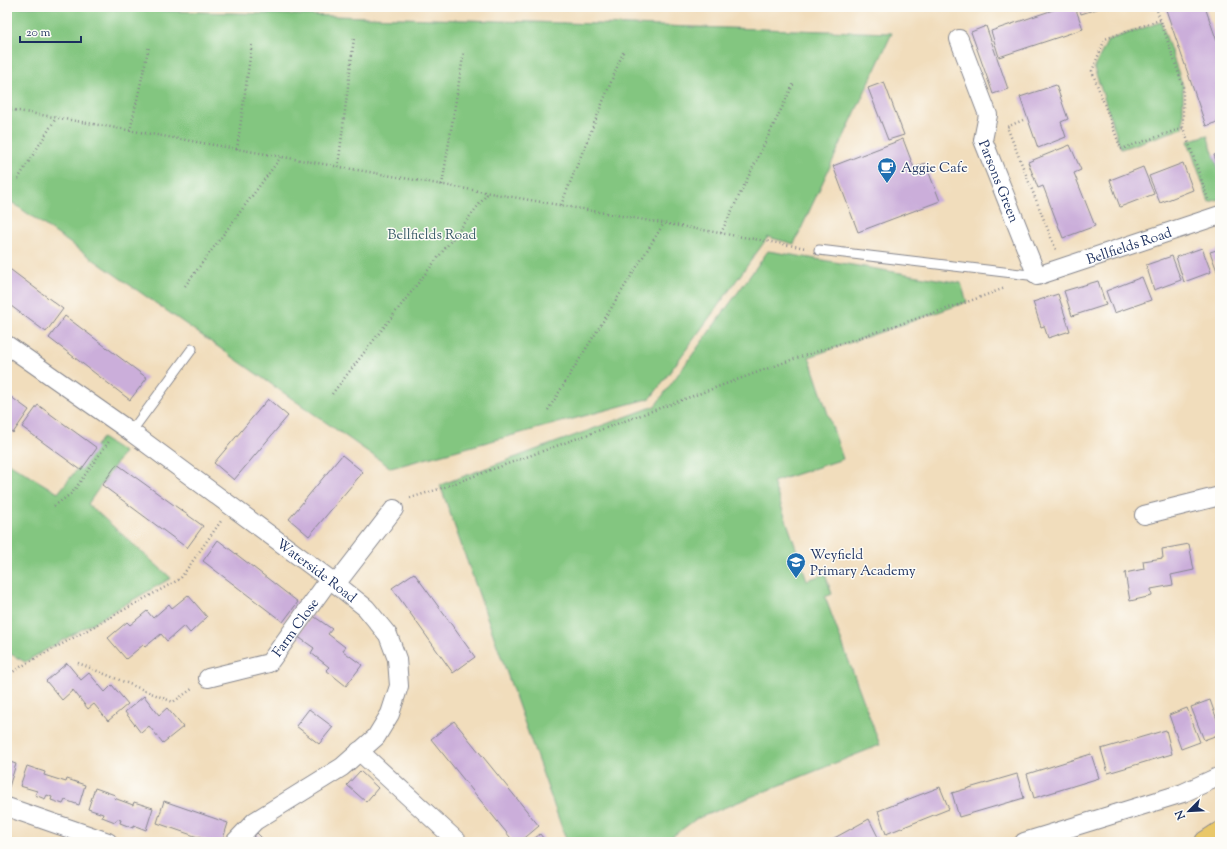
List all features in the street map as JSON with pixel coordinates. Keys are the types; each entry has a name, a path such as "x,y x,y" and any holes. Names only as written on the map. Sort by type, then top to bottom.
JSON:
{"main road":[{"path":"1206,842 1220,833"}],"street":[{"name":"Parsons Green","path":"959,40 988,116 983,140 1037,276"},
{"name":"Bellfields Road","path":"1037,276 1217,216"},
{"name":"Waterside Road","path":"7,345 126,429 333,582 366,608 388,635 397,659 399,686 390,714 376,737 342,767 255,821 235,842"},
{"path":"1144,515 1220,496"},
{"name":"Farm Close","path":"208,678 269,663 333,582 394,509"},
{"path":"359,751 458,842"},
{"path":"1024,842 1183,793 1220,776"},
{"path":"7,807 108,842"}],"lane":[{"path":"819,250 1037,276"},
{"path":"126,429 192,349"}],"path":[{"path":"1156,7 1183,86 1182,128 1217,216"},
{"path":"1160,20 1105,39 1092,70 1121,149 1182,128"},
{"path":"338,167 354,38"},
{"path":"237,149 252,43"},
{"path":"130,131 149,46"},
{"path":"561,205 624,50"},
{"path":"442,184 464,51"},
{"path":"721,233 794,83"},
{"path":"7,109 819,250"},
{"path":"18,179 56,118"},
{"path":"1023,120 1007,126 1063,267"},
{"path":"185,286 281,157"},
{"path":"332,394 488,192"},
{"path":"548,410 664,223"},
{"path":"394,509 406,500 791,360 960,304 1037,276"},
{"path":"54,506 72,493 126,429"},
{"path":"7,676 22,666 180,579 231,506"},
{"path":"78,663 173,702 208,678"}],"green space":[{"name":"Bellfields Road","path":"7,7 892,33 794,244 768,237 651,398 391,468 7,199"},
{"path":"1161,22 1183,86 1183,128 1121,149 1094,68 1108,40"},
{"path":"1207,135 1220,173 1220,199 1209,202 1188,141"},
{"path":"768,251 961,283 967,302 809,357 843,459 773,482 807,580 825,574 832,594 825,597 880,745 696,819 665,842 567,842 440,485 655,406"},
{"path":"102,438 124,452 88,504 171,578 25,662 7,652 7,462 58,493"}],"building":[{"path":"1062,7 1075,7 1083,29 999,57 991,31"},
{"path":"1079,7 1103,7 1081,14"},
{"path":"1165,7 1205,7 1220,50 1220,121 1206,126"},
{"path":"986,26 1008,89 993,94 971,32"},
{"path":"884,82 904,135 888,140 868,88"},
{"path":"1056,85 1068,119 1061,122 1066,137 1038,148 1020,97"},
{"name":"Aggie Cafe","path":"903,139 914,168 925,163 940,201 858,232 833,166"},
{"path":"1070,145 1081,170 1074,173 1095,226 1063,238 1043,186 1038,188 1028,162"},
{"path":"1220,153 1220,173 1214,155"},
{"path":"1183,163 1193,190 1160,203 1149,176"},
{"path":"1143,167 1154,194 1120,207 1110,180"},
{"path":"1202,248 1211,272 1184,282 1176,257"},
{"path":"1220,249 1220,279 1210,252"},
{"path":"1172,256 1181,280 1154,290 1146,265"},
{"path":"7,267 63,309 46,332 7,303"},
{"path":"1142,277 1151,300 1114,313 1106,291"},
{"path":"1098,281 1106,305 1072,316 1064,291"},
{"path":"1058,294 1070,331 1048,338 1044,326 1041,327 1033,302"},
{"path":"65,316 147,378 130,400 49,338"},
{"path":"7,394 29,410 13,433 7,428"},
{"path":"268,399 288,416 234,480 214,463"},
{"path":"38,405 97,448 81,470 22,427"},
{"path":"342,455 363,472 309,536 289,519"},
{"path":"117,464 203,526 187,548 102,485"},
{"path":"218,540 298,602 283,622 203,561"},
{"path":"1189,544 1194,570 1171,575 1173,585 1151,589 1152,596 1130,601 1125,573 1144,569 1143,561 1163,558 1162,549"},
{"path":"414,573 475,657 453,673 392,588"},
{"path":"188,595 207,617 190,633 184,626 167,641 161,634 145,647 143,645 126,659 108,638 127,622 130,625 147,611 153,618 169,604 172,608"},
{"path":"312,615 332,629 328,634 345,647 343,651 362,665 346,686 326,670 329,667 311,653 314,648 297,636"},
{"path":"67,663 81,680 89,673 105,692 112,685 128,704 108,721 94,704 88,709 73,690 62,700 46,681"},
{"path":"144,696 159,715 167,708 183,727 163,743 149,726 141,733 125,712"},
{"path":"1210,700 1220,728 1220,734 1204,740 1191,707"},
{"path":"1187,708 1200,742 1181,749 1169,715"},
{"path":"309,709 333,727 319,744 296,726"},
{"path":"454,721 539,826 520,842 514,842 431,739"},
{"path":"1166,730 1172,754 1108,773 1101,749"},
{"path":"1091,754 1099,778 1034,798 1027,774"},
{"path":"7,761 16,764 9,787 7,786"},
{"path":"27,766 45,772 44,775 66,782 67,779 85,785 79,805 65,800 63,804 51,800 52,797 47,795 45,799 35,795 37,791 20,786"},
{"path":"360,771 378,788 366,802 347,785"},
{"path":"1017,774 1024,798 959,817 952,793"},
{"path":"940,787 949,809 886,834 878,811"},
{"path":"95,788 115,795 114,798 133,805 134,802 153,808 146,830 133,825 133,828 120,823 121,820 117,819 115,822 102,817 103,814 88,809"},
{"path":"164,801 228,823 222,842 212,842 157,823"},
{"path":"869,819 880,841 827,842"},
{"path":"257,833 266,842 249,842"},
{"path":"540,834 546,842 530,842"}],"place":[{"name":"Aggie Cafe","path":"887,184"},
{"name":"Weyfield Primary Academy","path":"796,579"}]}
